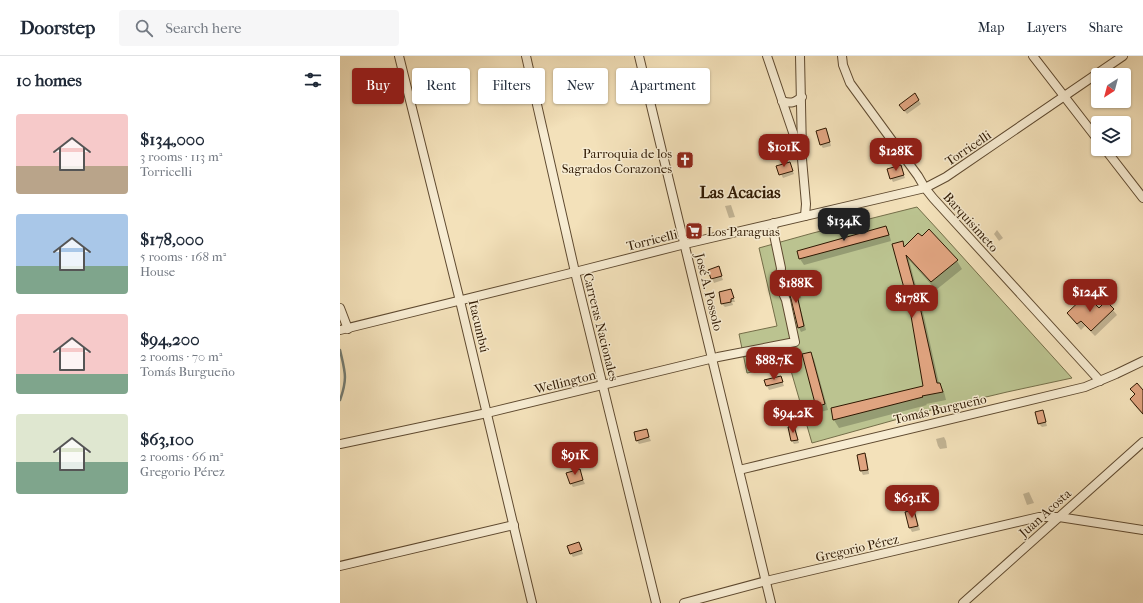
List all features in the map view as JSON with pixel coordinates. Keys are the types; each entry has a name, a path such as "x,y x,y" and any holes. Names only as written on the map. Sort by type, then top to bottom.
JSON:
{"street":[{"name":"Itacumbú","path":"399,56 460,300 532,603"},
{"name":"Carreras Nacionales","path":"526,56 575,272 656,603"},
{"name":"José A. Possolo","path":"639,56 771,603"},
{"path":"767,56 802,159"},
{"path":"800,56 802,97 802,159 806,204 805,216"},
{"name":"Barquisimeto","path":"842,56 843,65 850,83 918,176 925,188 1100,381"},
{"path":"1033,56 1091,131"},
{"name":"Torricelli","path":"344,329 685,244 925,188 946,177 1123,56"},
{"path":"782,102 791,103 802,97"},
{"path":"1110,156 1143,198"},
{"name":"Wellington","path":"340,444 487,413 712,358 795,342 780,279 781,268 774,223"},
{"path":"340,308 344,329"},
{"name":"Tomás Burgueño","path":"739,470 1085,387 1143,361"},
{"name":"Juan Acosta","path":"963,603 1143,442"},
{"name":"Gregorio Pérez","path":"684,603 766,581 1039,518 1059,517 1143,530"},
{"path":"340,566 514,525"}],"green space":[{"path":"917,207 1072,378 927,411 812,443 789,364 747,373 739,334 777,326 759,248"}],"building":[{"path":"915,93 919,100 904,111 899,105"},
{"path":"826,128 830,142 820,145 816,131"},
{"path":"790,162 793,171 779,175 776,166"},
{"path":"901,165 904,175 890,179 887,169"},
{"path":"886,226 889,235 799,259 797,251"},
{"path":"929,229 958,260 931,282 906,255 920,307 937,383 940,383 943,392 922,396 923,397 833,420 831,408 923,386 910,310 892,244 903,241 904,247 918,233 922,236"},
{"path":"719,266 722,276 711,279 708,270"},
{"path":"797,284 800,295 797,295 804,326 798,328 787,287"},
{"path":"731,289 734,298 731,299 731,302 721,304 719,292"},
{"path":"1086,295 1099,308 1106,301 1114,309 1091,331 1081,321 1077,324 1067,313"},
{"path":"811,352 825,404 816,407 802,354"},
{"path":"781,376 783,382 766,386 764,380"},
{"path":"1137,383 1143,390 1143,414 1130,399 1135,394 1130,389"},
{"path":"1043,410 1046,422 1038,424 1035,412"},
{"path":"794,426 798,440 791,441 788,427"},
{"path":"647,429 649,437 636,441 634,432"},
{"path":"865,453 868,470 860,471 857,455"},
{"path":"580,469 583,480 570,484 566,473"},
{"path":"914,510 918,526 909,528 905,512"},
{"path":"579,542 582,550 570,554 567,546"}],"waterway":[{"path":"340,350 345,375 340,400"}],"place":[{"name":"Parroquia de los Sagrados Corazones","path":"685,160"},
{"name":"Los Paraguas","path":"694,231"}],"district":[{"name":"Las Acacias","path":"740,192"}]}
